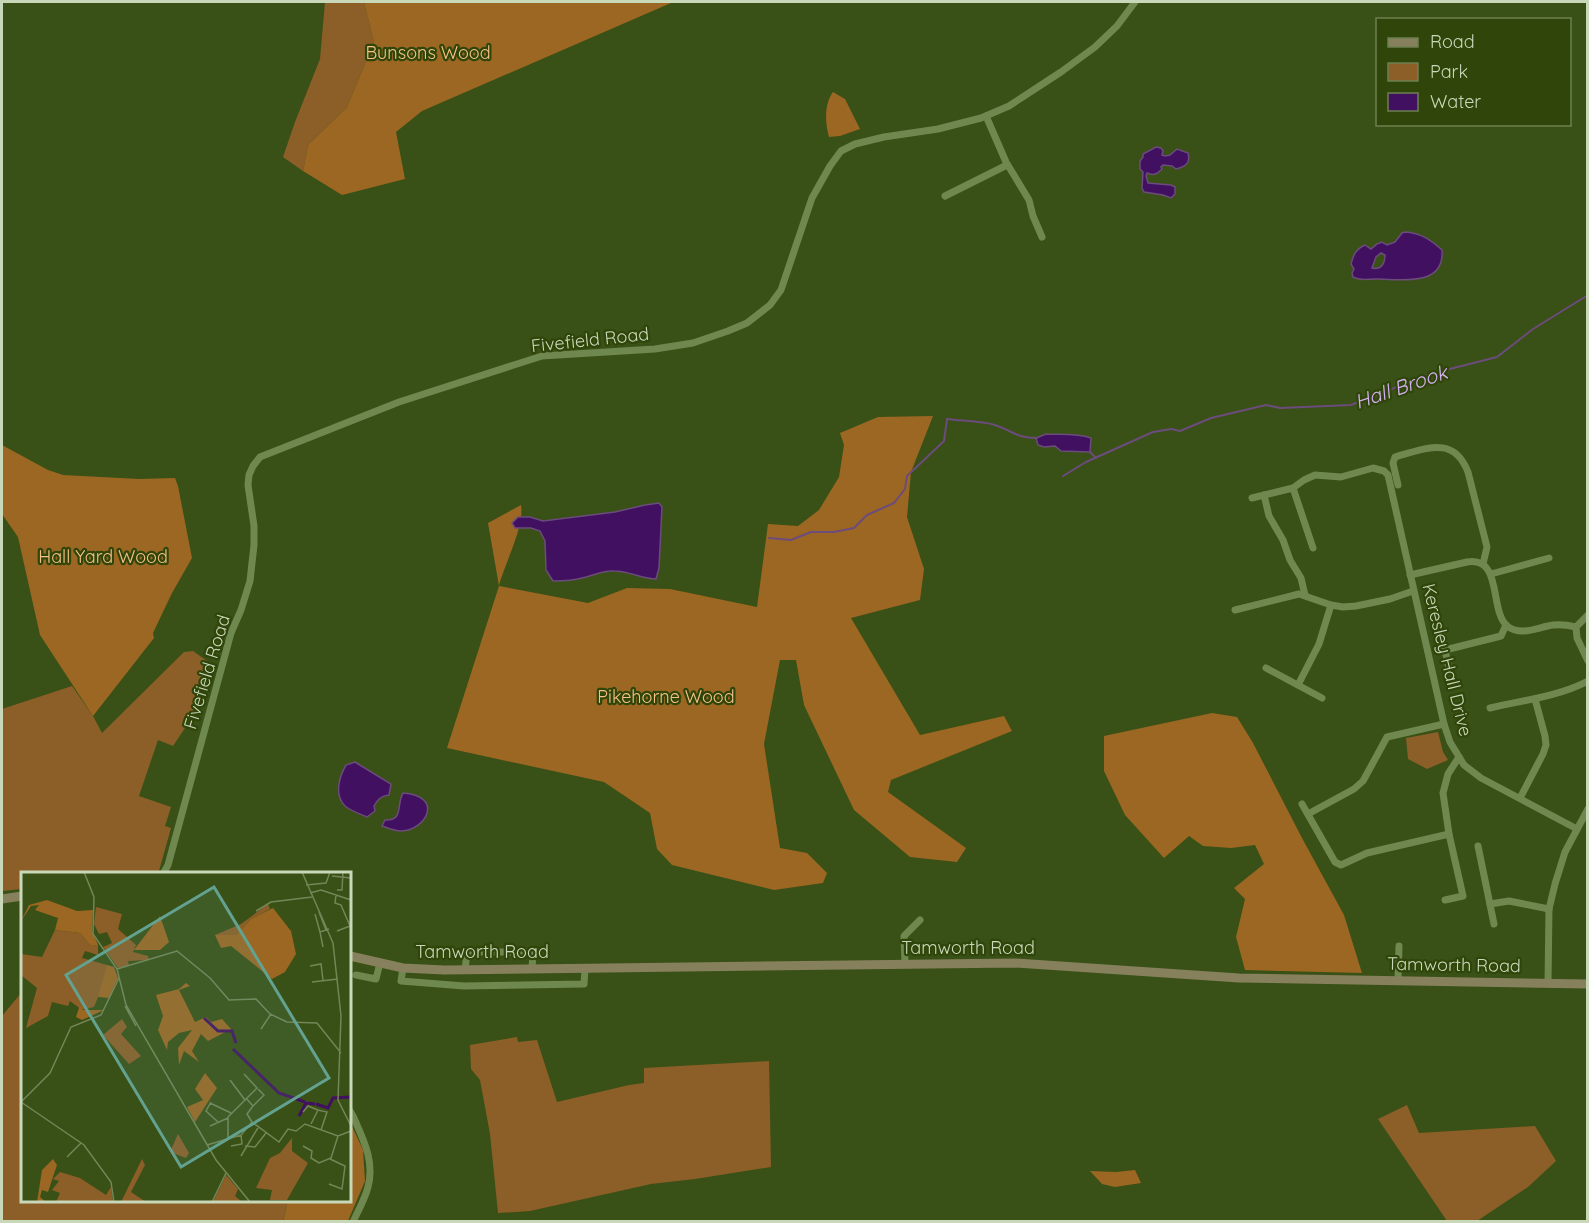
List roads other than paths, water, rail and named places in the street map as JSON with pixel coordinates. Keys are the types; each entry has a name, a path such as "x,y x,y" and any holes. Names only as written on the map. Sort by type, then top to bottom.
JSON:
{"main road":[{"path":"2,899 21,896"},
{"name":"Tamworth Road","path":"351,956 403,968 465,970 1016,963 1239,978 1587,984"}],"street":[{"name":"Fivefield Road","path":"164,872 168,865 231,633 250,581 254,526 248,485 249,475 260,457 399,402 542,356 655,349 693,343 747,323 770,305 781,290 812,198 841,151 855,144 884,137 938,129 986,116 1009,106 1095,47 1117,26 1135,2"},
{"path":"986,116 1007,165 1029,200 1042,237"},
{"path":"945,196 1007,165"},
{"path":"1398,485 1393,463 1398,456 1431,447 1450,449 1457,455 1464,462 1468,472 1487,547 1483,564"},
{"name":"Keresley Hall Drive","path":"1293,488 1315,475 1341,477 1374,468 1388,475 1443,724 1450,742 1464,765 1480,778 1577,829"},
{"path":"1252,498 1293,488 1313,548"},
{"path":"1264,495 1269,516 1284,540 1290,560 1301,578 1305,595"},
{"path":"1491,574 1549,558"},
{"path":"1410,575 1474,560 1487,567 1491,574 1506,625 1521,632 1552,625 1576,627"},
{"path":"1235,610 1299,594 1343,607 1390,599 1413,591"},
{"path":"1298,685 1319,644 1331,605"},
{"path":"1587,615 1576,627 1577,638 1587,662"},
{"path":"1445,650 1501,636 1506,625"},
{"path":"1441,633 1449,668"},
{"path":"1266,668 1322,698"},
{"path":"1490,708 1572,689 1587,681"},
{"path":"1520,798 1544,754 1546,745 1535,699"},
{"path":"1308,814 1354,789 1362,781 1387,737 1443,724"},
{"path":"1444,900 1463,896 1449,834 1443,793 1448,774 1459,757"},
{"path":"1302,804 1338,865 1367,853 1449,834"},
{"path":"1548,983 1549,909 1565,852 1587,809"},
{"path":"1478,846 1494,924"},
{"name":"Fivefield Road","path":"168,865 170,872"},
{"path":"1490,903 1509,901 1549,909"},
{"path":"905,964 904,936 920,920"},
{"path":"1398,981 1399,946"},
{"path":"465,970 467,952 533,952 531,969"},
{"path":"356,975 380,980 380,963"},
{"path":"403,968 401,981 464,986 584,984 585,969"},
{"path":"351,1113 370,1157 371,1168 368,1188 352,1221"}],"water":[{"path":"1156,147 1161,148 1162,155 1165,156 1177,149 1188,153 1189,156 1188,162 1182,167 1176,169 1163,165 1157,173 1147,173 1148,183 1175,187 1175,194 1171,198 1144,192 1142,188 1143,172 1140,169 1140,161 1143,154"},
{"path":"1402,233 1421,235 1442,250 1441,262 1436,271 1419,279 1408,280 1353,277 1354,269 1351,264 1359,248 1365,245 1371,249 1382,242 1387,245 1395,242","holes":["1381,253 1385,255 1382,266 1372,268 1376,257"]},
{"path":"1046,434 1091,438 1090,452 1061,451 1055,446 1038,445 1036,438"},
{"path":"659,503 662,507 659,568 656,579 610,571 575,580 553,581 546,570 545,541 540,531 531,528 515,528 512,523 518,517 530,517 543,521 615,512"},
{"path":"355,762 391,784 389,795 378,800 374,806 375,811 367,817 347,808 340,797 339,786 343,770 346,765"},
{"path":"403,793 416,795 424,800 427,813 424,819 418,825 401,831 382,826 385,820 391,820 397,815"}],"waterway":[{"name":"Hall Brook","path":"1063,476 1086,462 1153,432 1171,429 1180,431 1211,418 1266,405 1280,408 1351,405 1430,374 1497,357 1533,329 1588,295"},
{"name":"Hall Brook","path":"769,538 791,540 811,532 834,532 854,528 867,515 894,503 905,489 907,476 944,441 947,419 990,424 1019,435 1037,438"},
{"name":"Hall Brook","path":"1090,452 1096,458"}],"park label":[{"name":"Bunsons Wood","path":"428,53"},
{"name":"Hall Yard Wood","path":"103,557"},
{"name":"Pikehorne Wood","path":"666,697"}]}
